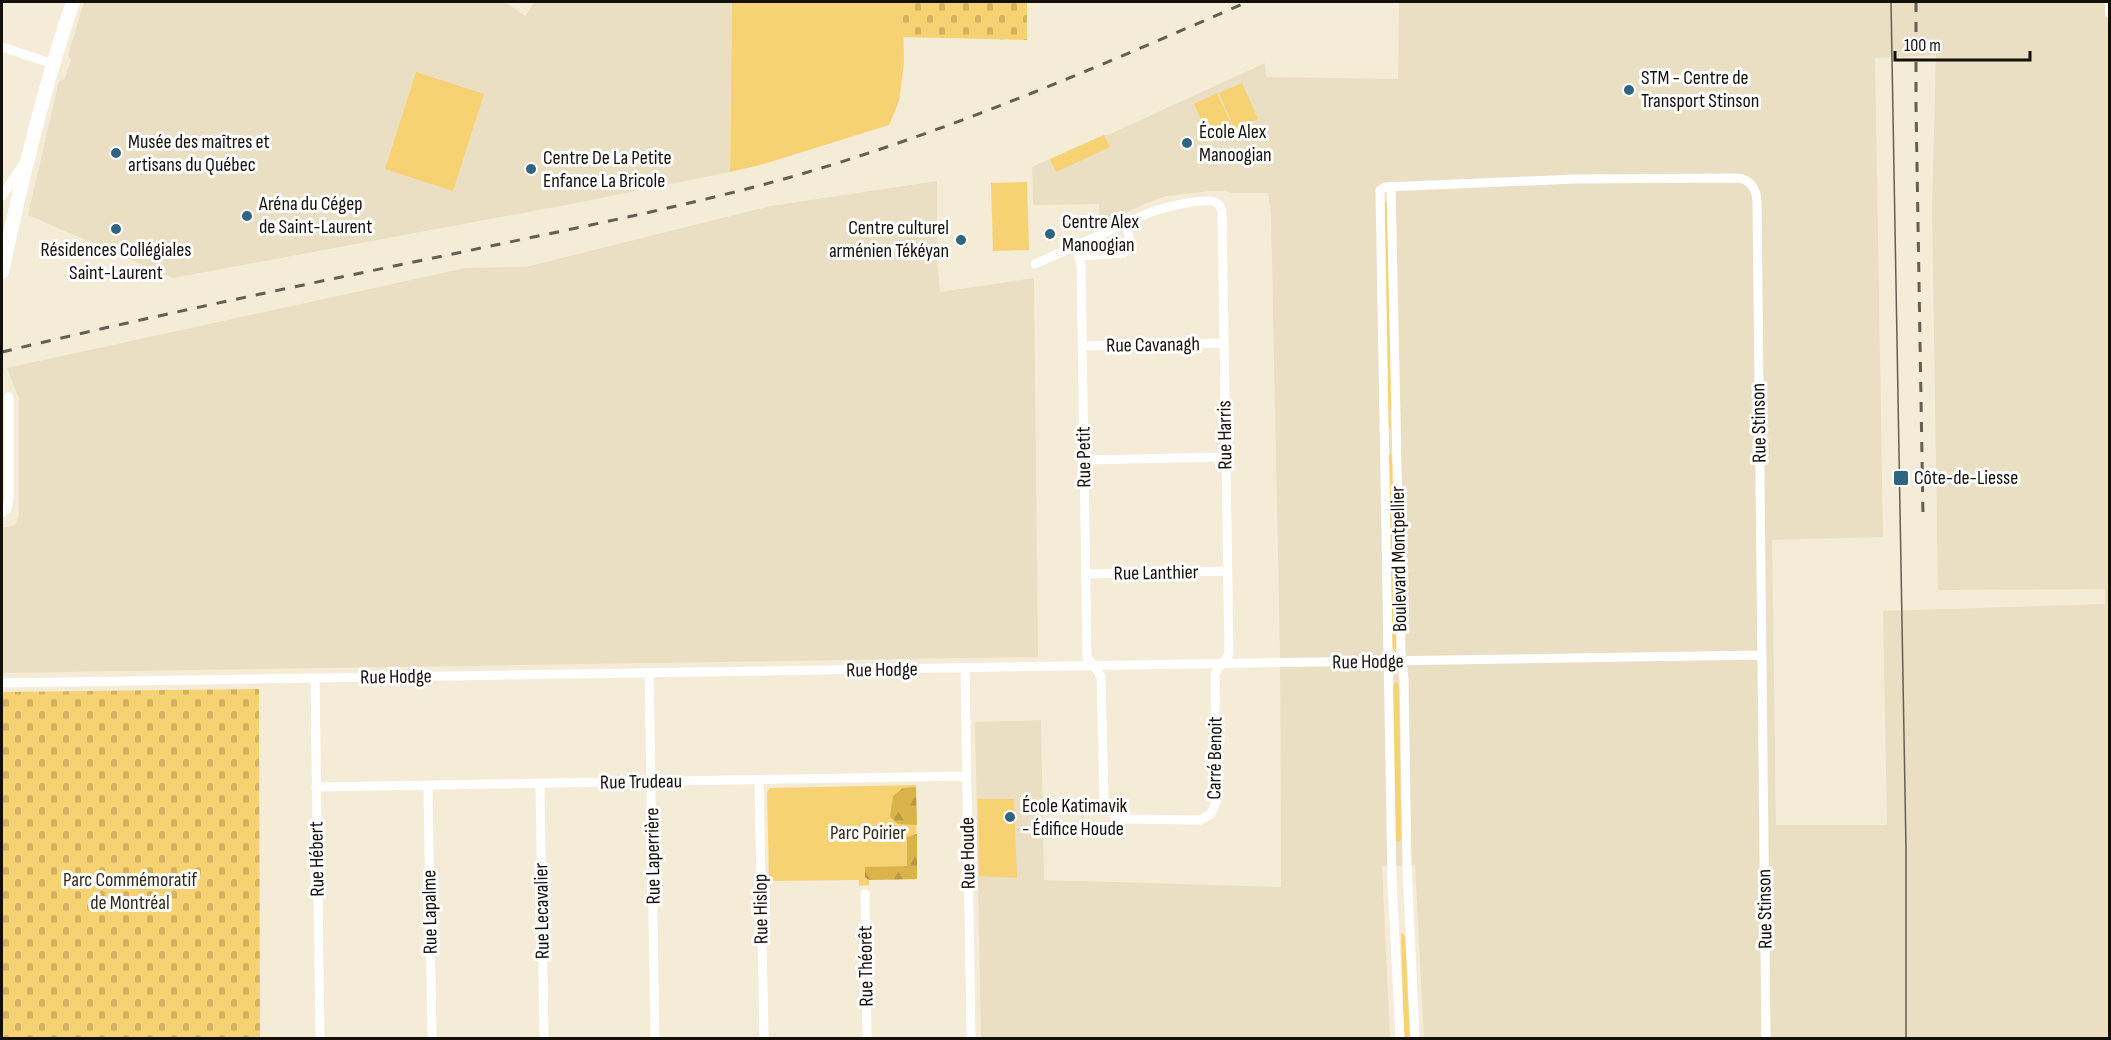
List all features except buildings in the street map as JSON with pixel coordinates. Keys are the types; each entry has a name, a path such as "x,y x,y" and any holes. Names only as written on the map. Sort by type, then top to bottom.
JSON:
{"main road":[{"path":"2,272 28,159 72,2"}],"street":[{"path":"2109,2 2109,14"},
{"path":"2,47 53,64"},
{"path":"2,196 28,159"},
{"name":"Rue Stinson","path":"1380,190 1384,187 1575,179 1737,178 1748,181 1752,185 1756,194 1757,213 1766,1038"},
{"name":"Boulevard Montpellier","path":"1391,187 1402,662 1415,1038"},
{"name":"Boulevard Montpellier","path":"1380,190 1392,881 1400,1038"},
{"name":"Rue Harris","path":"1125,224 1158,209 1177,204 1210,201 1219,204 1222,215 1229,654 1221,664"},
{"path":"1035,264 1125,224 1129,237 1128,248 1124,254 1080,256"},
{"name":"Rue Petit","path":"1077,246 1080,256 1087,657 1094,666"},
{"name":"Rue Cavanagh","path":"1082,346 1224,343"},
{"path":"2,513 7,509 9,498 9,397"},
{"path":"1084,460 1226,458"},
{"name":"Rue Lanthier","path":"1086,574 1227,571"},
{"name":"Rue Hodge","path":"2,683 1762,655"},
{"name":"Carré Benoit","path":"1094,666 1101,676 1103,796 1106,807 1112,814 1123,819 1194,821 1209,816 1216,802 1215,674 1221,664"},
{"name":"Rue Houde","path":"964,668 971,1038"},
{"name":"Rue Laperrière","path":"649,673 655,1038"},
{"name":"Rue Hébert","path":"315,679 321,1038"},
{"name":"Rue Trudeau","path":"316,787 966,776"},
{"name":"Rue Hislop","path":"759,780 764,1038"},
{"name":"Rue Lecavalier","path":"540,783 544,1038"},
{"name":"Rue Lapalme","path":"428,786 432,1038"},
{"name":"Rue Théorêt","path":"865,894 867,1038"}],"shaded area":[{"path":"84,2 505,2 525,16 535,2 732,2 730,172 173,278 28,215 59,81 64,80 71,60 68,55"},
{"path":"1399,2 2109,2 2109,1038 1424,1038 1415,865 1382,866 1390,1038 981,1038 975,722 1041,720 1044,880 1281,887 1280,653 1271,214 1268,193 1211,191 1167,196 1099,225 1099,204 1033,205 1032,167 1265,63 1266,77 1398,79","holes":["1936,55 1932,207 1938,590 2105,589 2105,604 1883,611 1887,825 1776,825 1772,540 1883,537 1875,58"]},
{"path":"937,181 937,259 940,292 1034,278 1038,657 2,673 2,528 15,525 19,515 19,398 7,368 466,268 526,267 771,206"}],"green space":[{"path":"732,2 903,2 904,63 899,101 889,125 730,172"},
{"path":"903,2 1027,2 1027,40 902,37"},
{"path":"416,72 484,94 453,191 385,169"},
{"path":"1242,83 1258,119 1235,130 1219,93"},
{"path":"1217,93 1234,130 1211,140 1194,104"},
{"path":"1104,135 1110,147 1056,172 1050,159"},
{"path":"1027,182 1029,250 993,251 991,183"},
{"path":"1383,202 1387,202 1393,409 1390,410 1391,428 1387,427"},
{"path":"1388,454 1391,454 1394,464 1393,560 1396,560 1397,648 1395,650 1392,648"},
{"path":"1397,682 1399,687 1401,840 1399,842 1395,840 1393,685"},
{"name":"Parc Commémoratif de Montréal","path":"259,689 260,1038 2,1038 2,692"},
{"name":"Parc Poirier","path":"916,785 917,879 869,880 869,885 859,886 859,880 769,881 767,792 770,788"},
{"path":"916,787 917,825 898,824 890,817 893,796 903,788"},
{"path":"978,799 1014,799 1017,878 979,876"},
{"path":"917,834 917,879 869,880 865,877 865,867 907,866 907,837"},
{"path":"1401,932 1405,936 1410,1038 1404,1038"}],"tram line":[{"path":"1891,2 1906,848 1906,1038"}],"railway":[{"path":"2,352 234,300 629,217 791,177 908,140 965,119 1079,74 1247,2"},
{"path":"1916,2 1923,516"}],"place":[{"name":"STM - Centre de Transport Stinson","path":"1629,90"},
{"name":"École Alex Manoogian","path":"1187,143"},
{"name":"Musée des maîtres et artisans du Québec","path":"116,153"},
{"name":"Centre De La Petite Enfance La Bricole","path":"531,169"},
{"name":"Aréna du Cégep de Saint-Laurent","path":"247,216"},
{"name":"Résidences Collégiales Saint-Laurent","path":"116,229"},
{"name":"Centre Alex Manoogian","path":"1050,234"},
{"name":"Centre culturel arménien Tékéyan","path":"961,240"},
{"name":"Côte-de-Liesse","path":"1901,478"},
{"name":"École Katimavik - Édifice Houde","path":"1010,817"}]}
